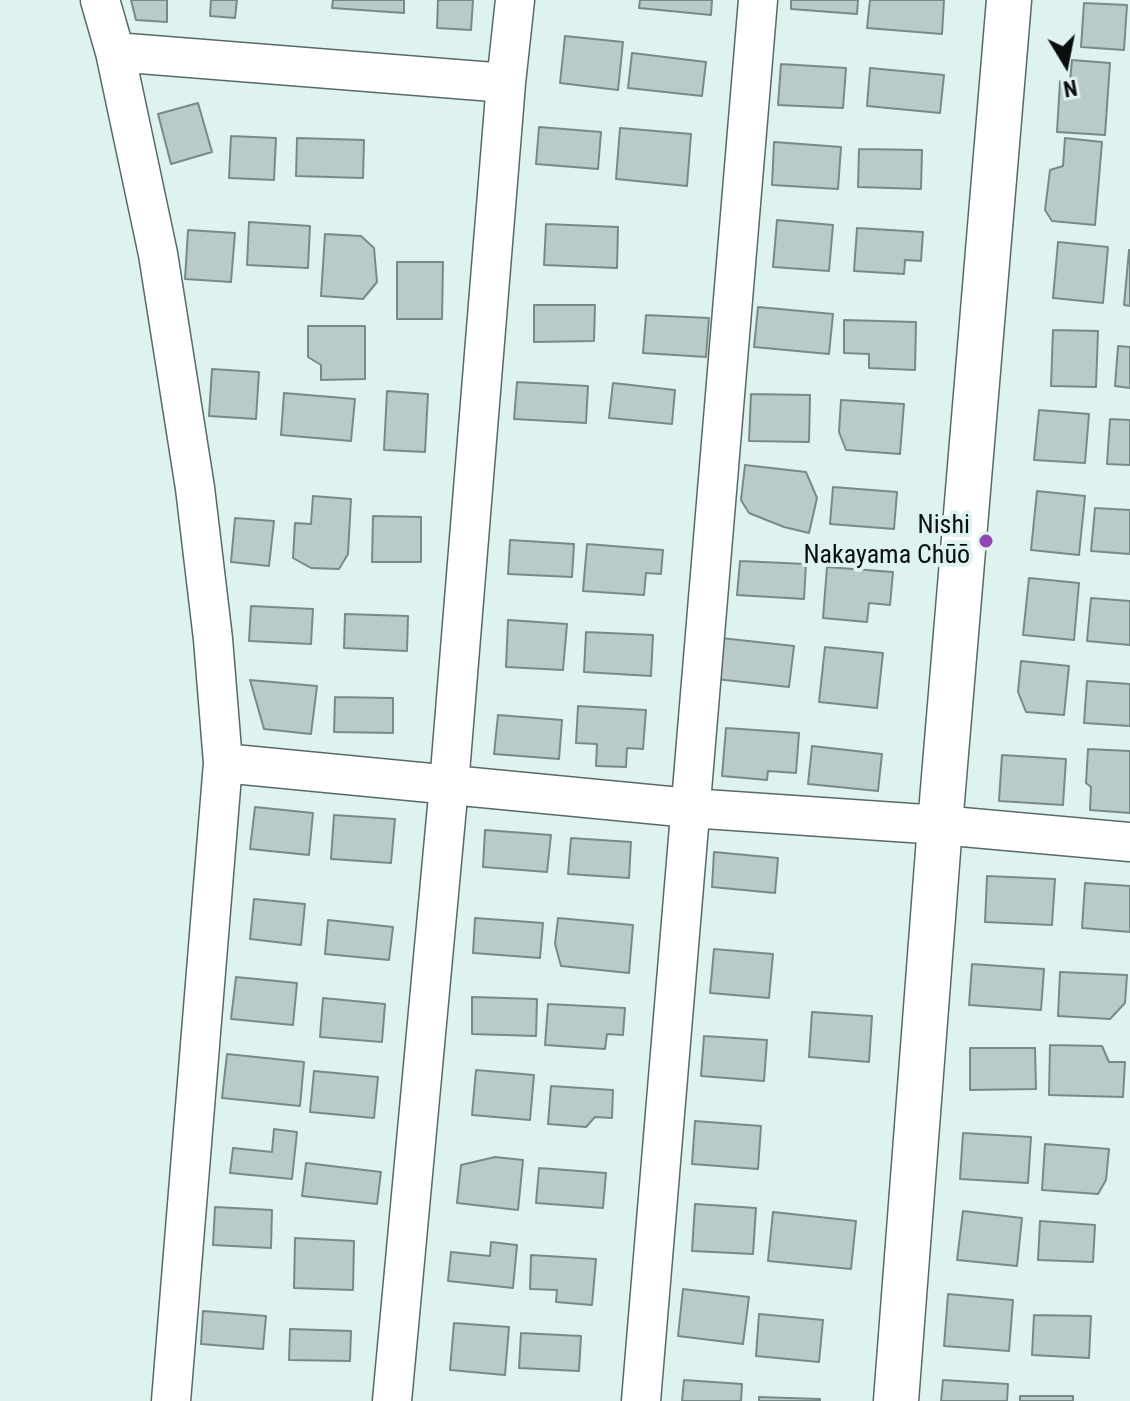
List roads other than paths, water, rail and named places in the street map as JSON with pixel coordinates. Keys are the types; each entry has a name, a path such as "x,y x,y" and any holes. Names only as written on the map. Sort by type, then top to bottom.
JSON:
{"street":[{"path":"100,0 115,52 158,254 195,488 213,639 223,763 171,1401"},
{"path":"392,1401 449,785 515,0"},
{"path":"641,1401 758,0"},
{"path":"896,1401 989,214 1009,0"},
{"path":"115,52 506,83"},
{"path":"223,763 690,808 1130,842"}],"place":[{"name":"Nishi Nakayama Chūō","path":"986,541"}]}
